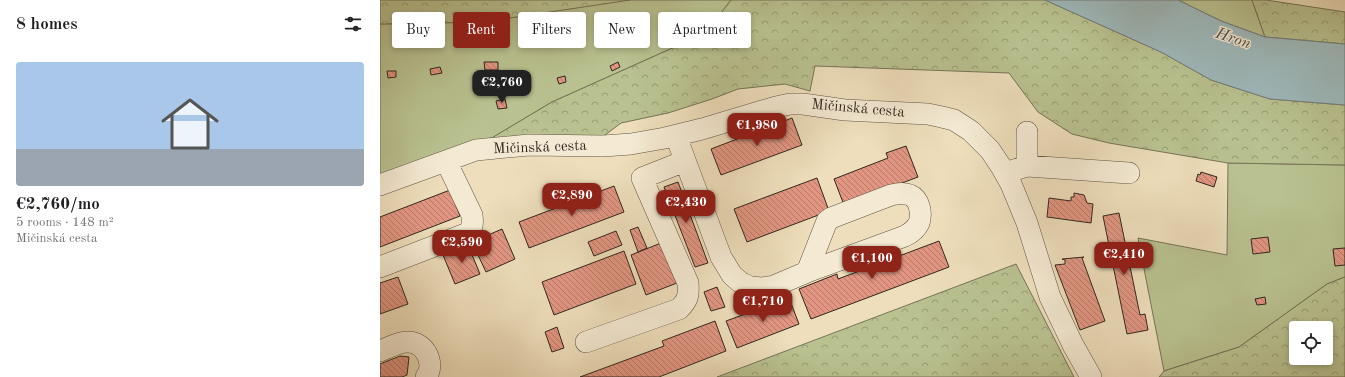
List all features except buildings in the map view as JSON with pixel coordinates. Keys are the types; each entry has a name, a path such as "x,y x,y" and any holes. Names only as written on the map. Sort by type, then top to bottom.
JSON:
{"street":[{"name":"Mičinská cesta","path":"380,185 476,150 529,145 603,146 631,144 676,136 790,104 803,104 845,110 928,114 954,120 967,128 990,150 1011,184 1027,223 1050,297 1073,345 1091,377"},
{"path":"1027,132 1027,166"},
{"path":"676,136 721,257 727,268 736,279 750,287 762,288 774,286 807,272 905,236 912,232 918,224 920,216 916,199 910,195 901,193 891,195 831,218 827,222 807,272"},
{"path":"380,267 468,233 471,229 473,223 472,215 446,161"},
{"path":"586,342 679,309 686,302 688,283 642,178 685,161"},
{"path":"1005,173 1027,166 1129,173"},
{"path":"380,351 401,343 408,342 417,344 429,357 430,372 426,377"}],"green space":[{"path":"380,0 630,0 550,12 518,12 518,17 510,18 510,12 453,12 453,23 445,23 445,12 392,12 392,24 380,24"},
{"path":"626,0 731,0 722,12 658,12 658,48 673,48 552,102 490,139 380,179 380,24 392,24 392,48 445,48 445,23 453,23 453,48 510,48 510,18 518,17 518,48 586,48 586,12 548,12"},
{"path":"731,0 1045,0 1161,52 1211,80 1270,99 1345,105 1345,165 1228,163 1109,143 1072,134 1038,112 1009,73 815,66 810,91 785,84 738,89 668,113 621,123 601,138 490,139 552,102 673,48 751,48 751,12 722,12"},
{"path":"1178,0 1252,0 1265,37 1221,21"},
{"path":"1252,0 1266,0 1345,12 1345,44 1265,37"},
{"path":"1228,163 1345,165 1345,277 1327,284 1239,347 1164,371 1138,238 1227,255"},
{"path":"1016,264 1074,377 717,377"},
{"path":"1345,277 1345,377 1159,377 1164,371 1239,347 1327,284"}],"water":[{"name":"Hron","path":"1045,0 1178,0 1221,21 1265,37 1345,44 1345,105 1270,99 1211,80 1161,52"}]}
